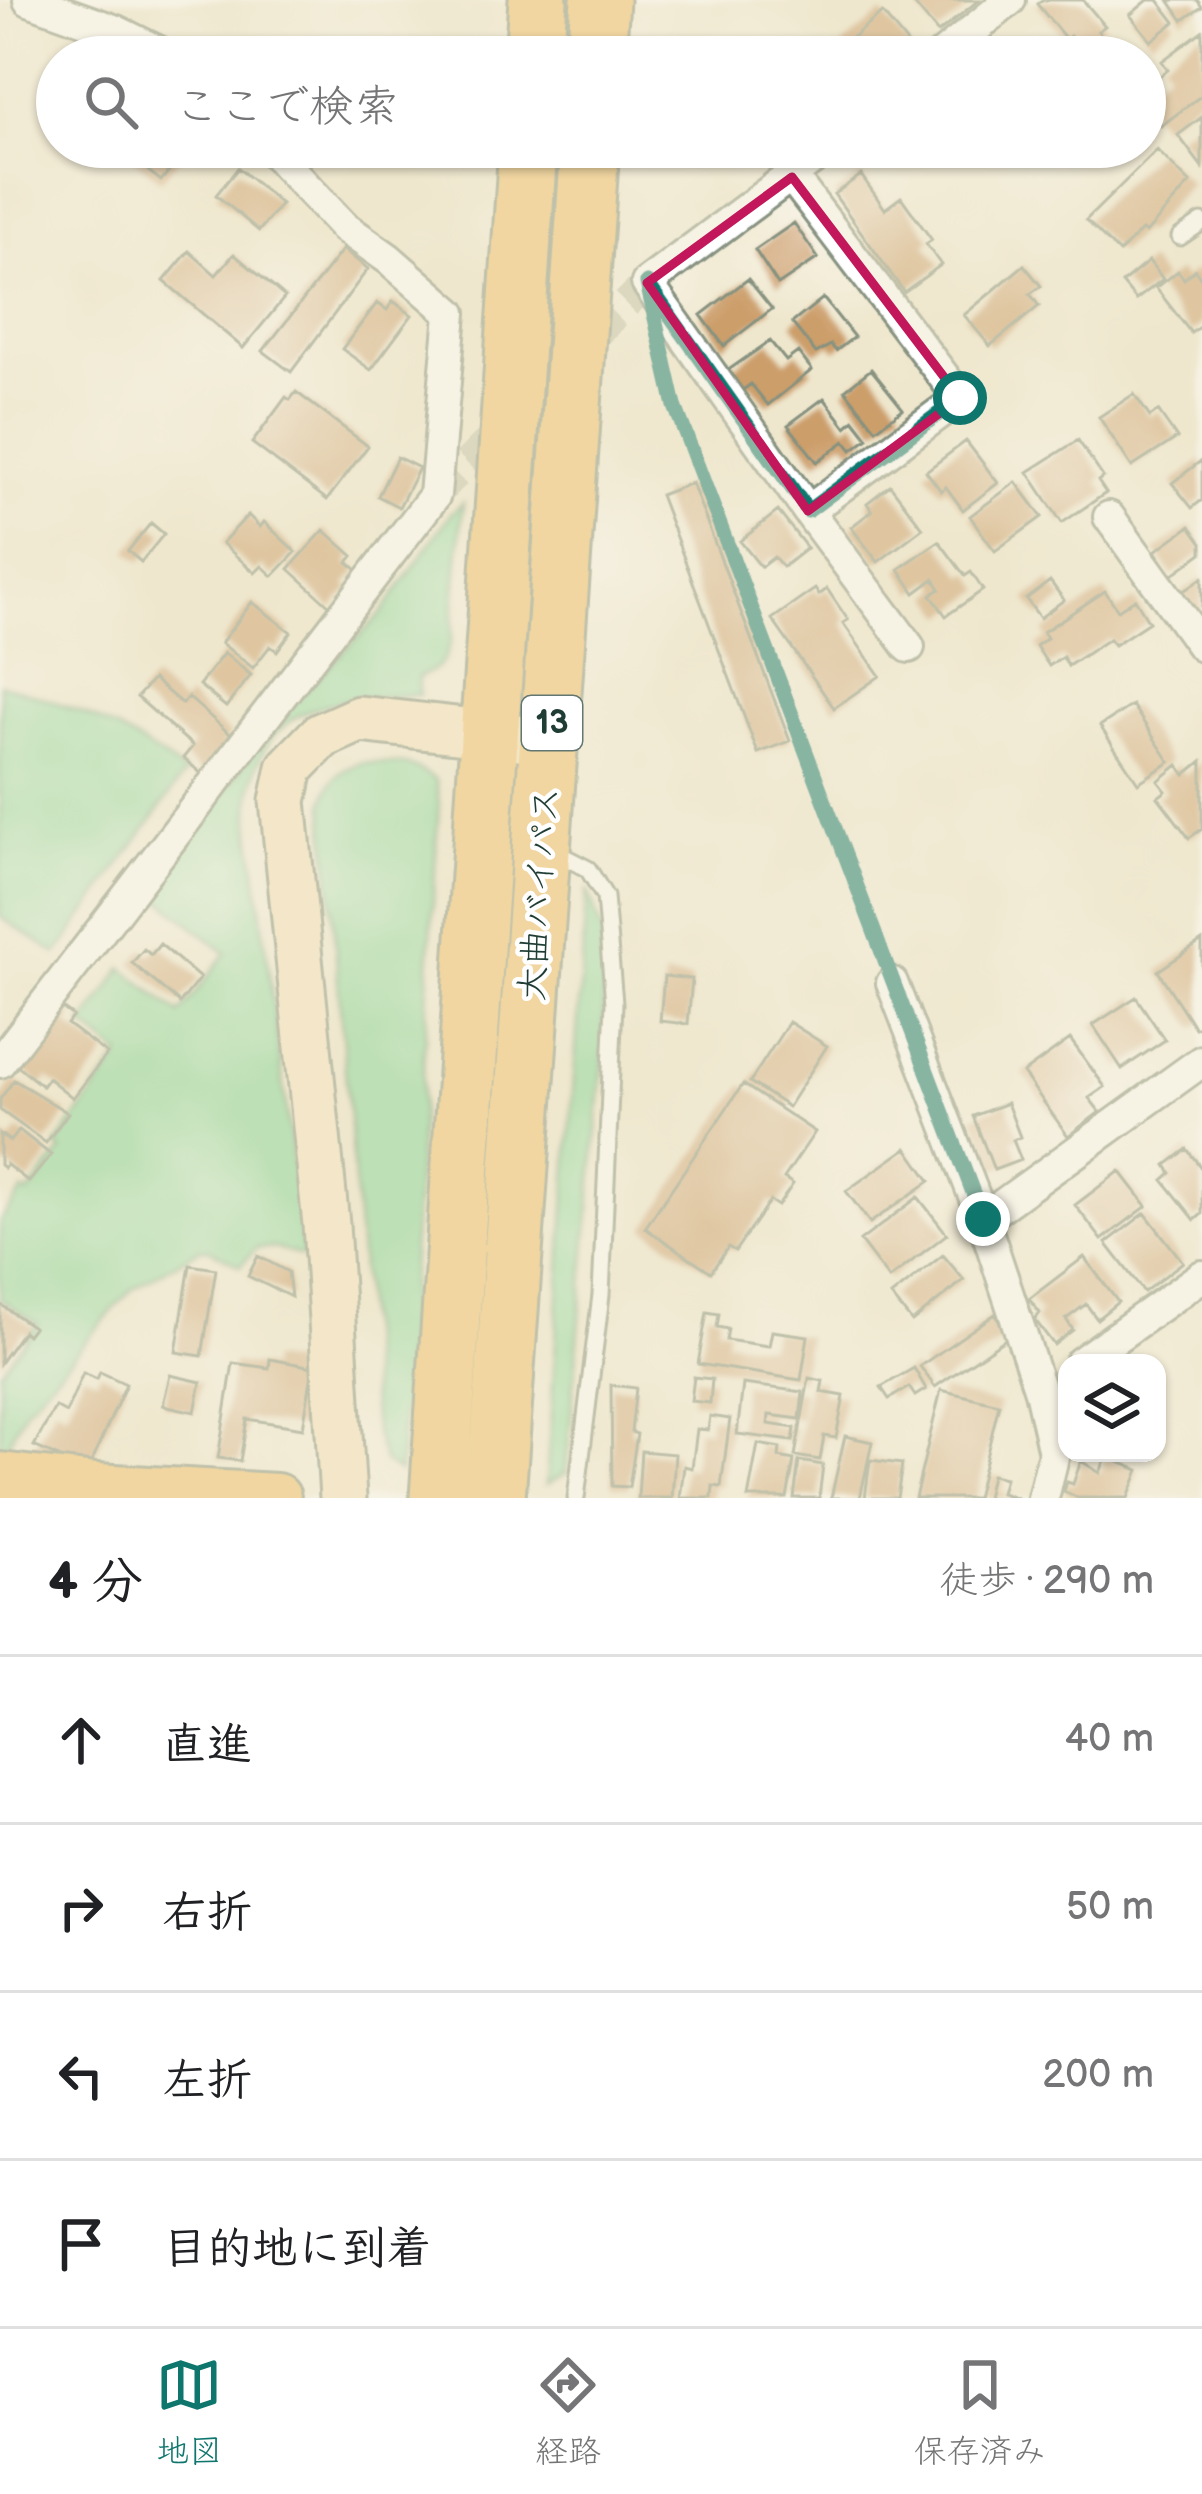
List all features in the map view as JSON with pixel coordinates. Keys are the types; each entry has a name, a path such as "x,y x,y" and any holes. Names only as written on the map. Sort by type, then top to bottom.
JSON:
{"highway":[{"path":"535,36 538,0"},
{"path":"597,36 600,0"},
{"name":"大曲バイパス","path":"439,1498 527,168"},
{"name":"大曲バイパス","path":"496,1498 589,168"}],"main road":[{"path":"0,1477 86,1493 276,1498"}],"street":[{"path":"29,0 126,36"},
{"path":"966,36 1010,0"},
{"path":"0,1062 435,495 451,314 344,227 289,168"},
{"path":"803,168 647,283 908,647"},
{"path":"792,177 960,398 808,511"},
{"path":"1109,517 1202,646"},
{"path":"343,1498 326,1224 284,800 290,768 321,736 359,719 551,739"},
{"path":"892,983 983,1219 1040,1391 1054,1453 1043,1498"},
{"path":"983,1219 1202,1060"},
{"path":"1093,1354 1202,1276"},
{"path":"1040,1391 1058,1378"}],"lane":[{"path":"1180,237 1202,222"},
{"path":"544,846 588,869 605,897 614,1003 601,1295 576,1498"}],"path":[{"path":"665,365 675,406 892,983"}],"highlighted area":[{"path":"792,177 960,398 808,511 647,283"}],"green space":[{"path":"463,503 451,640 440,664 418,677 419,695 352,700 298,716 277,732 262,754 253,784 250,822 305,1257 257,1248 240,1266 200,1249 131,1290 25,1409 0,1460 0,1371 38,1324 0,1299 0,1221 62,1151 56,1145 121,1056 83,1025 123,968 180,1014 226,953 152,892 276,720 382,613 451,513"},
{"path":"0,684 97,720 185,773 57,954 0,917"},
{"path":"361,763 418,769 436,781 439,803 399,1472 384,1463 374,1430 324,806 335,778"},
{"path":"587,889 603,935 604,1053 566,1473 546,1484"}],"building":[{"path":"919,0 979,0 938,33 914,4"},
{"path":"1083,0 1105,26 1098,31 1100,36 1064,36 1037,4"},
{"path":"1148,0 1158,0 1175,22 1157,36 1147,36 1130,15"},
{"path":"1169,0 1197,0 1202,7 1183,20"},
{"path":"882,13 901,36 854,36"},
{"path":"1202,31 1202,95 1166,122 1168,70 1166,58"},
{"path":"1202,117 1202,167 1178,135"},
{"path":"1166,159 1190,183 1146,233 1142,230 1119,253 1086,220 1139,168 1166,168"},
{"path":"145,168 171,168 161,181"},
{"path":"238,168 281,204 259,231 216,195"},
{"path":"861,175 885,209 901,197 932,240 926,244 941,265 904,292 834,194"},
{"path":"794,223 818,258 778,285 755,250"},
{"path":"343,249 368,269 291,372 263,351"},
{"path":"189,251 216,275 234,254 285,297 243,348 164,281"},
{"path":"1149,261 1163,279 1136,300 1122,283"},
{"path":"1024,265 1041,286 1030,294 1039,306 990,346 964,315"},
{"path":"1195,270 1202,279 1202,325 1191,333 1156,288 1178,271 1184,279"},
{"path":"748,279 772,309 724,346 701,315"},
{"path":"823,298 854,337 836,351 831,345 816,353 792,323"},
{"path":"393,301 412,315 371,370 342,349 377,303 387,310"},
{"path":"770,341 786,361 798,352 812,370 768,405 751,384 740,392 724,373"},
{"path":"871,369 903,409 876,429 845,390"},
{"path":"296,392 368,446 327,500 252,443 286,397 290,400"},
{"path":"1134,394 1150,417 1158,411 1177,438 1132,467 1099,417"},
{"path":"824,398 846,427 854,420 868,438 852,450 845,441 817,462 788,425"},
{"path":"1078,440 1103,477 1098,481 1106,493 1062,523 1028,472"},
{"path":"966,441 998,483 963,510 926,471"},
{"path":"397,457 419,468 399,507 378,496"},
{"path":"1202,460 1202,500 1192,508 1172,483"},
{"path":"1016,482 1042,517 995,551 970,516"},
{"path":"692,483 790,741 758,753 660,495"},
{"path":"890,485 923,528 878,562 851,527 872,511 867,503"},
{"path":"778,511 807,548 783,567 774,557 761,567 740,541"},
{"path":"248,515 260,527 264,522 296,552 273,576 262,566 255,573 222,543"},
{"path":"151,523 164,534 141,562 128,551"},
{"path":"1190,526 1202,543 1202,553 1172,575 1155,551"},
{"path":"324,530 353,556 348,562 358,571 332,608 289,569"},
{"path":"939,541 965,576 971,572 983,590 946,616 931,595 940,589 934,579 915,593 899,569"},
{"path":"1202,578 1202,621 1182,592"},
{"path":"1050,581 1064,600 1040,618 1026,599"},
{"path":"815,589 819,595 827,589 848,620 843,623 880,676 834,708 772,619"},
{"path":"1105,591 1118,610 1135,599 1149,622 1114,645 1109,639 1068,666 1063,657 1049,666 1036,646 1047,638 1043,632"},
{"path":"252,602 291,632 277,651 270,646 253,668 221,643"},
{"path":"224,653 251,675 226,707 199,685"},
{"path":"153,679 182,704 188,697 231,735 222,745 227,749 203,775 183,758 193,746 137,697"},
{"path":"1132,705 1170,762 1138,783 1100,726"},
{"path":"1202,761 1202,829 1189,838 1158,797 1166,791 1158,781 1178,765 1185,775"},
{"path":"1202,941 1202,1024 1195,1028 1158,971"},
{"path":"160,944 200,978 180,1003 132,963 144,949 151,955"},
{"path":"664,976 692,979 688,1024 660,1021"},
{"path":"1136,997 1165,1040 1122,1069 1093,1025"},
{"path":"58,1005 73,1016 67,1024 107,1054 73,1098 48,1078 42,1086 14,1063"},
{"path":"789,1022 827,1046 788,1107 750,1082"},
{"path":"1070,1039 1105,1087 1089,1098 1100,1112 1068,1136 1023,1073"},
{"path":"14,1080 68,1113 46,1143 0,1110 0,1099"},
{"path":"743,1084 815,1132 784,1178 793,1184 778,1206 770,1201 735,1251 728,1247 711,1272 645,1228"},
{"path":"1007,1103 1020,1137 1013,1140 1021,1160 994,1170 973,1116"},
{"path":"19,1130 51,1155 29,1182 6,1164 4,1168 0,1165 0,1134 10,1141"},
{"path":"907,1148 930,1181 870,1223 846,1191"},
{"path":"1187,1149 1202,1169 1202,1214 1195,1220 1163,1180 1171,1173 1166,1165"},
{"path":"1120,1171 1147,1206 1102,1240 1075,1205"},
{"path":"918,1197 947,1234 889,1279 860,1241"},
{"path":"1145,1213 1183,1262 1144,1292 1106,1243"},
{"path":"943,1255 964,1280 912,1322 891,1296"},
{"path":"258,1256 288,1272 291,1297 248,1276"},
{"path":"1084,1257 1118,1302 1097,1319 1086,1304 1066,1319 1073,1330 1054,1345 1035,1320 1040,1313 1029,1299"},
{"path":"190,1265 216,1269 202,1356 176,1352"},
{"path":"0,1304 33,1327 27,1335 23,1331 0,1363"},
{"path":"707,1312 719,1314 717,1327 728,1329 726,1340 769,1346 772,1331 808,1336 801,1380 698,1364"},
{"path":"995,1314 1010,1336 935,1387 920,1366"},
{"path":"270,1359 313,1367 303,1428 247,1419 240,1461 218,1458 233,1363 269,1368"},
{"path":"914,1368 926,1389 915,1396 909,1387 889,1399 881,1387"},
{"path":"100,1372 126,1384 88,1470 34,1446 55,1407 66,1413 83,1373 97,1379"},
{"path":"170,1375 201,1382 195,1412 163,1405"},
{"path":"694,1377 712,1379 710,1403 691,1401"},
{"path":"809,1378 823,1381 821,1392 844,1396 836,1438 824,1436 820,1460 795,1456"},
{"path":"743,1384 803,1392 800,1419 769,1415 768,1424 795,1428 793,1441 737,1434"},
{"path":"611,1385 636,1388 631,1432 637,1434 629,1487 612,1486"},
{"path":"941,1390 999,1404 976,1498 915,1498"},
{"path":"710,1416 730,1419 721,1487 713,1486 712,1498 680,1498 684,1466 692,1468 697,1429 708,1430"},
{"path":"845,1436 872,1442 860,1498 831,1498"},
{"path":"758,1444 780,1448 779,1457 794,1460 787,1498 748,1498"},
{"path":"641,1451 675,1454 672,1498 638,1498"},
{"path":"870,1460 902,1464 897,1498 865,1498"},
{"path":"799,1461 823,1465 819,1498 794,1498"},
{"path":"1081,1462 1100,1473 1104,1462 1139,1470 1128,1498 1078,1498 1064,1491 1067,1482 1073,1484"},
{"path":"991,1475 1005,1478 1001,1493 1017,1498 986,1498"}],"tunnel":[{"path":"435,495 647,283"}],"route":[{"path":"960,398 808,511 647,283 675,406 983,1219"}]}
